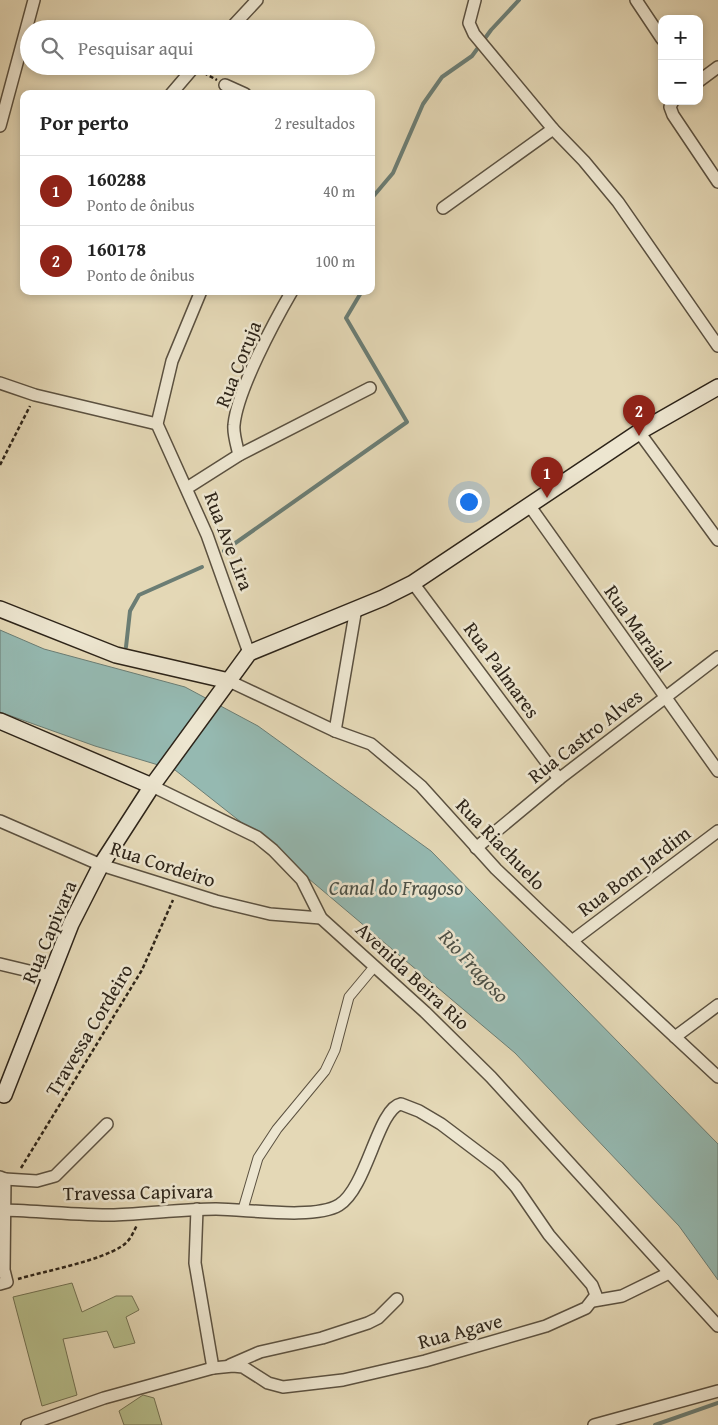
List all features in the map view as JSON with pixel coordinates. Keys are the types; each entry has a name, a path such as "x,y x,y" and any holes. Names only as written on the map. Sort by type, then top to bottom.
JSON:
{"main road":[{"path":"152,786 248,653 383,598 413,583 638,432 718,387"},
{"path":"0,609 116,655 226,685"},
{"name":"Avenida Beira Rio","path":"0,721 152,786"},
{"name":"Rua Capivara","path":"1,1097 82,902 102,865 152,786"}],"street":[{"path":"28,20 34,0"},
{"path":"238,20 257,0"},
{"path":"475,0 470,23 475,36 553,129 584,161 618,202 718,346"},
{"path":"636,0 658,33"},
{"path":"0,122 20,50"},
{"path":"703,78 718,67"},
{"path":"175,90 188,75"},
{"path":"225,85 236,90"},
{"path":"671,105 673,115 718,182"},
{"path":"443,208 553,129"},
{"path":"0,383 35,395 157,424 172,361 199,295"},
{"name":"Rua Coruja","path":"239,455 234,426 240,399 268,335 290,295"},
{"path":"187,488 239,455 370,388"},
{"name":"Rua Ave Lira","path":"157,424 187,488 216,558 248,653"},
{"path":"638,432 718,540"},
{"name":"Rua Maraial","path":"529,505 664,698 718,771"},
{"name":"Rua Palmares","path":"413,583 559,780"},
{"path":"335,731 356,608"},
{"name":"Rua Castro Alves","path":"476,848 559,780 718,657"},
{"name":"Rua Riachuelo","path":"226,685 335,731 371,744 406,772 476,848 572,941 718,1077"},
{"name":"Avenida Beira Rio","path":"152,786 258,837 302,880 321,918 425,1012 491,1078 718,1326"},
{"name":"Rua Cordeiro","path":"0,821 102,865 178,890 247,910 321,918"},
{"name":"Rua Bom Jardim","path":"572,941 718,831"},
{"path":"0,964 50,976"},
{"path":"243,1209 258,1158 277,1129 324,1070 335,1050 349,997 374,967"},
{"path":"675,1037 718,1004"},
{"name":"Travessa Capivara","path":"4,1210 113,1215 197,1209 326,1211 342,1203 358,1182 381,1128 394,1107 400,1104 409,1106 441,1124 498,1167 516,1187 549,1235 592,1285 596,1295 593,1301"},
{"path":"3,1283 6,1179 37,1181 56,1176 108,1124"},
{"path":"197,1209 195,1263 214,1368"},
{"path":"593,1301 622,1296 669,1273"},
{"path":"227,1367 260,1352 322,1338 368,1323 378,1318 397,1299"},
{"name":"Rua Agave","path":"28,1425 104,1398 214,1368 238,1366 268,1383 283,1387 343,1380 425,1361 546,1326 577,1314 593,1301"},
{"path":"594,1425 718,1391"}],"path":[{"path":"208,75 225,85"},
{"path":"0,465 35,395"},
{"name":"Travessa Cordeiro","path":"6,1179 142,970 178,890"},
{"path":"3,1283 115,1250 131,1238 142,1213"}],"green space":[{"path":"72,1283 82,1312 116,1296 132,1296 139,1310 126,1317 135,1343 114,1348 107,1331 63,1339 77,1395 42,1406 13,1297"},
{"path":"143,1395 154,1398 162,1425 124,1425 119,1411"}],"water":[{"name":"Canal do Fragoso","path":"0,630 44,649 185,687 258,726 431,851 718,1144 718,1280 679,1226 515,1053 251,830 175,770 95,746 0,712"}],"waterway":[{"path":"375,194 393,173 423,104 442,77 472,56 491,30 519,0"},
{"path":"224,551 407,422 346,318 360,295"},
{"path":"126,647 130,611 139,595 202,567"},
{"path":"655,1425 718,1403"}],"place":[{"name":"160178","path":"639,436"},
{"name":"160288","path":"547,498"}],"water label":[{"name":"Rio Fragoso","path":"474,966"}]}
